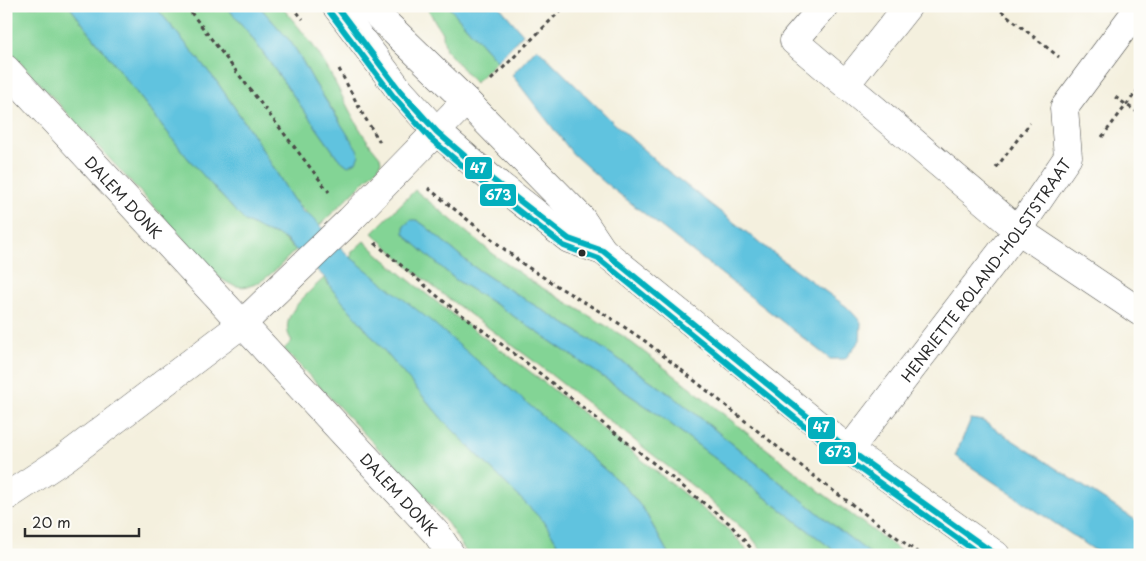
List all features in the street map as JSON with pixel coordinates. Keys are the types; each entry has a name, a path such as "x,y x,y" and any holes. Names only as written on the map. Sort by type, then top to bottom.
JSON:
{"street":[{"path":"336,6 400,91 437,132 489,177 569,239 603,251"},
{"path":"368,6 476,94 581,218 603,251 849,450 996,555"},
{"path":"824,6 794,41 1018,230 1140,312"},
{"path":"846,84 908,6"},
{"path":"1064,108 1140,6"},
{"name":"DALEM DONK","path":"6,69 437,534 451,555"},
{"path":"6,497 65,458 242,324 476,94"},
{"name":"HENRIETTE ROLAND-HOLSTSTRAAT","path":"849,450 1018,230 1068,157 1064,108"}],"path":[{"path":"186,6 342,227 420,282 528,364 729,523 757,555"},
{"path":"292,6 308,24"},
{"path":"476,94 565,6"},
{"path":"338,68 378,140 428,189 523,264 645,341 824,484 921,555"},
{"path":"1068,157 1094,147 1140,87"},
{"path":"976,194 1039,112 1064,108"}],"green space":[{"path":"6,6 69,6 186,156 236,212 245,221 264,231 280,236 296,250 270,275 251,285 241,287 219,277 6,47"},
{"path":"155,6 226,6 248,32 338,158 351,165 356,162 339,120 290,41 259,6 281,6 320,56 357,124 371,147 380,157 379,167 319,226 292,198 254,136 217,82"},
{"path":"426,6 448,6 497,61 475,83 446,50 442,33"},
{"path":"415,190 497,257 531,281 623,336 818,490 906,555 872,555 673,396 580,333 471,265 416,220 404,233 456,280 503,309 659,415 840,555 765,555 750,535 699,491 531,359 445,296 372,233"},
{"path":"364,241 422,291 625,446 725,527 750,555 669,555 644,510 624,486 350,257 351,253"},
{"path":"324,278 443,420 545,523 557,543 561,555 468,555 448,524 429,502 284,349 292,341 288,332 291,314 303,298"}],"water":[{"path":"69,6 155,6 217,82 303,212 310,216 350,257 431,321 624,486 644,510 669,555 561,555 557,543 545,523 443,420 331,288 327,280 286,240 245,221 236,212 186,156"},
{"path":"226,6 259,6 290,41 357,149 359,155 356,162 348,166 338,158 248,32"},
{"path":"448,6 499,6 523,34 497,61"},
{"path":"537,48 615,124 664,168 786,263 847,307 861,322 860,340 845,359 830,359 604,182 573,154 512,75"},
{"path":"411,220 416,220 424,225 471,265 580,333 673,396 872,555 840,555 659,415 503,309 456,280 404,233 404,226"},
{"path":"971,419 983,421 1140,523 1140,555 1102,555 955,456"}],"transit line":[{"name":"47","path":"336,6 400,91 437,132 489,177 569,239 603,251 849,450 996,555"},
{"name":"673","path":"329,11 393,96 431,139 484,184 564,246 599,259 843,457 981,555"}]}
